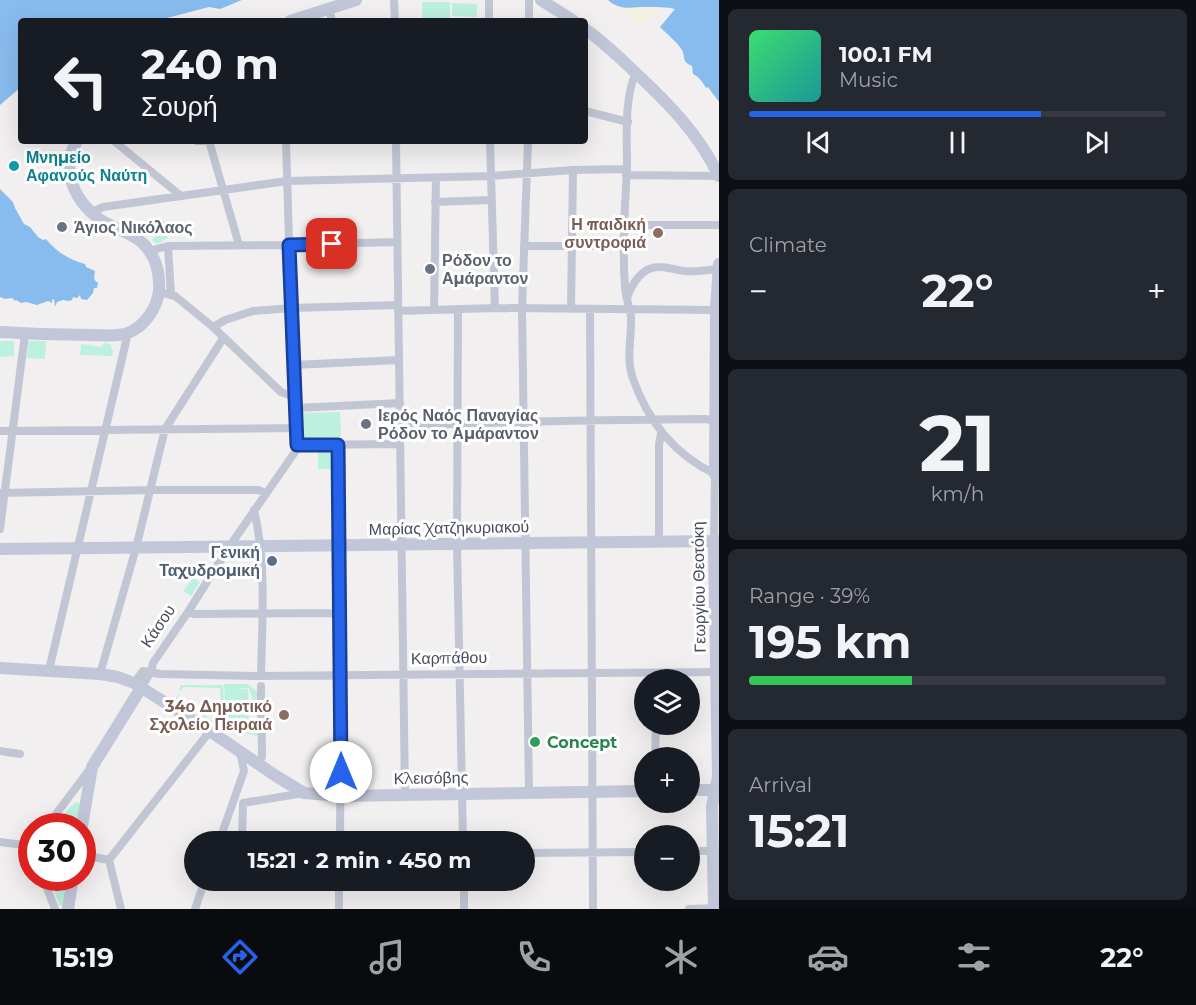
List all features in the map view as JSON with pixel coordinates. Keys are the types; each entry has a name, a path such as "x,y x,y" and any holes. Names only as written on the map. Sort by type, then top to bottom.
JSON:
{"street":[{"path":"299,18 356,0"},
{"path":"394,0 395,18"},
{"path":"489,0 489,18"},
{"path":"529,0 529,18"},
{"path":"541,0 569,18"},
{"path":"329,8 331,18"},
{"path":"92,212 103,207 287,181 491,177 573,170 719,176 709,155 680,117 616,54 588,31"},
{"path":"636,73 632,83 628,122 624,225 625,287 630,310 629,359 632,374 637,389 661,433 685,456 717,475"},
{"path":"588,112 628,122"},
{"path":"76,144 69,157 69,174 74,190 92,212 103,221 145,245 158,271 165,294"},
{"path":"118,144 181,196"},
{"path":"208,144 239,245"},
{"path":"286,144 297,445 400,444"},
{"path":"396,144 405,795"},
{"path":"490,144 495,308"},
{"path":"528,144 522,308 528,794"},
{"path":"571,309 573,170"},
{"path":"434,310 436,178"},
{"path":"435,202 491,200"},
{"path":"624,225 719,225"},
{"path":"149,251 168,246 397,242"},
{"path":"0,333 111,335 128,333 144,322 152,313 158,300 165,294 168,246"},
{"path":"524,246 624,246"},
{"name":"Γεωργίου Θεοτόκη","path":"714,909 716,851 711,806 717,790 718,777 716,310 719,264"},
{"path":"626,300 634,282 650,268 657,266 693,271 718,269"},
{"path":"165,294 175,296 213,327 281,392 295,397"},
{"path":"213,327 246,312 291,308 716,310"},
{"path":"458,309 457,544 463,831"},
{"path":"590,310 593,909"},
{"path":"49,670 128,333"},
{"path":"0,529 2,493 13,430 25,334"},
{"path":"100,674 136,548 165,429 224,337"},
{"path":"293,365 399,360"},
{"path":"296,408 400,403"},
{"path":"400,426 591,420 706,419 717,422"},
{"path":"0,431 296,428"},
{"path":"659,543 658,445 661,433"},
{"name":"Κάσου","path":"57,813 92,766 137,686 151,672 153,663 297,445"},
{"path":"338,445 340,831"},
{"path":"2,493 259,490 266,494"},
{"path":"254,510 261,546 261,676"},
{"name":"Μαρίας Χατζηκυριακού","path":"0,549 717,542"},
{"path":"188,612 194,614 340,614"},
{"path":"0,668 100,674 118,677 137,686"},
{"name":"Καρπάθου","path":"151,672 261,676 592,672 634,675"},
{"name":"Καρπάθου","path":"700,673 718,672"},
{"name":"Κλεισόβης","path":"137,686 210,730 304,793 341,796 634,791"},
{"path":"261,686 262,758"},
{"path":"110,860 210,730"},
{"path":"223,831 244,771 240,750"},
{"path":"0,751 20,754"},
{"path":"84,813 92,766"},
{"path":"239,785 246,802"},
{"path":"700,790 717,790"},
{"path":"242,831 243,803 304,793"},
{"path":"0,842 18,844"},
{"path":"700,851 716,851"},
{"path":"535,853 634,852"},
{"path":"96,858 110,860"},
{"path":"110,860 121,909"},
{"path":"48,891 55,909"},
{"path":"68,909 71,891"},
{"path":"195,909 201,891"},
{"path":"339,891 339,909"},
{"path":"464,891 464,909"},
{"path":"688,909 719,908"}],"green space":[{"path":"422,2 450,2 450,18 422,18"},
{"path":"452,3 477,4 477,17 452,16"},
{"path":"156,216 173,231 167,235 168,238 157,244 152,240 160,230 148,221 150,218 153,220"},
{"path":"0,341 14,341 14,356 0,357"},
{"path":"46,341 45,359 27,358 28,342"},
{"path":"104,343 110,344 113,351 112,356 80,355 81,344 101,347"},
{"path":"340,412 341,437 302,439 301,413"},
{"path":"318,452 330,452 331,469 318,469"},
{"path":"193,578 200,582 191,596 183,591"},
{"path":"224,684 247,684 259,692 259,709 256,710 249,688 231,689 248,689 249,721 255,721 259,717 259,736 225,730 174,703 178,694 177,700 182,704 186,706 188,703 191,705 189,708 197,712 201,707 207,711 205,716 222,726 220,688 183,687 181,691 179,690 181,685 223,685 225,727"},
{"path":"75,802 80,803 79,813 65,813"},
{"path":"54,891 66,891 64,906 60,906"}],"sand":[{"path":"619,7 664,9 651,15 649,21 636,20"}],"water":[{"path":"0,0 242,0 220,9 209,7 167,18 18,18 18,90 0,105"},
{"path":"608,0 719,0 719,102 708,87 706,88 693,74 692,66 685,61 680,47 660,27 675,9 622,7"},
{"path":"0,189 13,202 24,224 30,227 38,237 46,239 63,255 95,271 94,278 98,282 97,288 94,288 87,300 81,299 80,295 69,301 57,302 55,307 54,299 52,303 48,301 37,305 0,297"}],"place":[{"name":"Μνημείο Αφανούς Ναύτη","path":"14,166"},
{"name":"Άγιος Νικόλαος","path":"62,227"},
{"name":"Η παιδική συντροφιά","path":"658,233"},
{"name":"Ρόδον το Αμάραντον","path":"430,269"},
{"name":"Ιερός Ναός Παναγίας Ρόδον το Αμάραντον","path":"366,424"},
{"name":"Γενική Ταχυδρομική","path":"272,561"},
{"name":"34ο Δημοτικό Σχολείο Πειραιά","path":"284,715"},
{"name":"Concept","path":"535,742"}],"route":[{"path":"332,244 289,245 297,445 338,445 341,772"}]}
